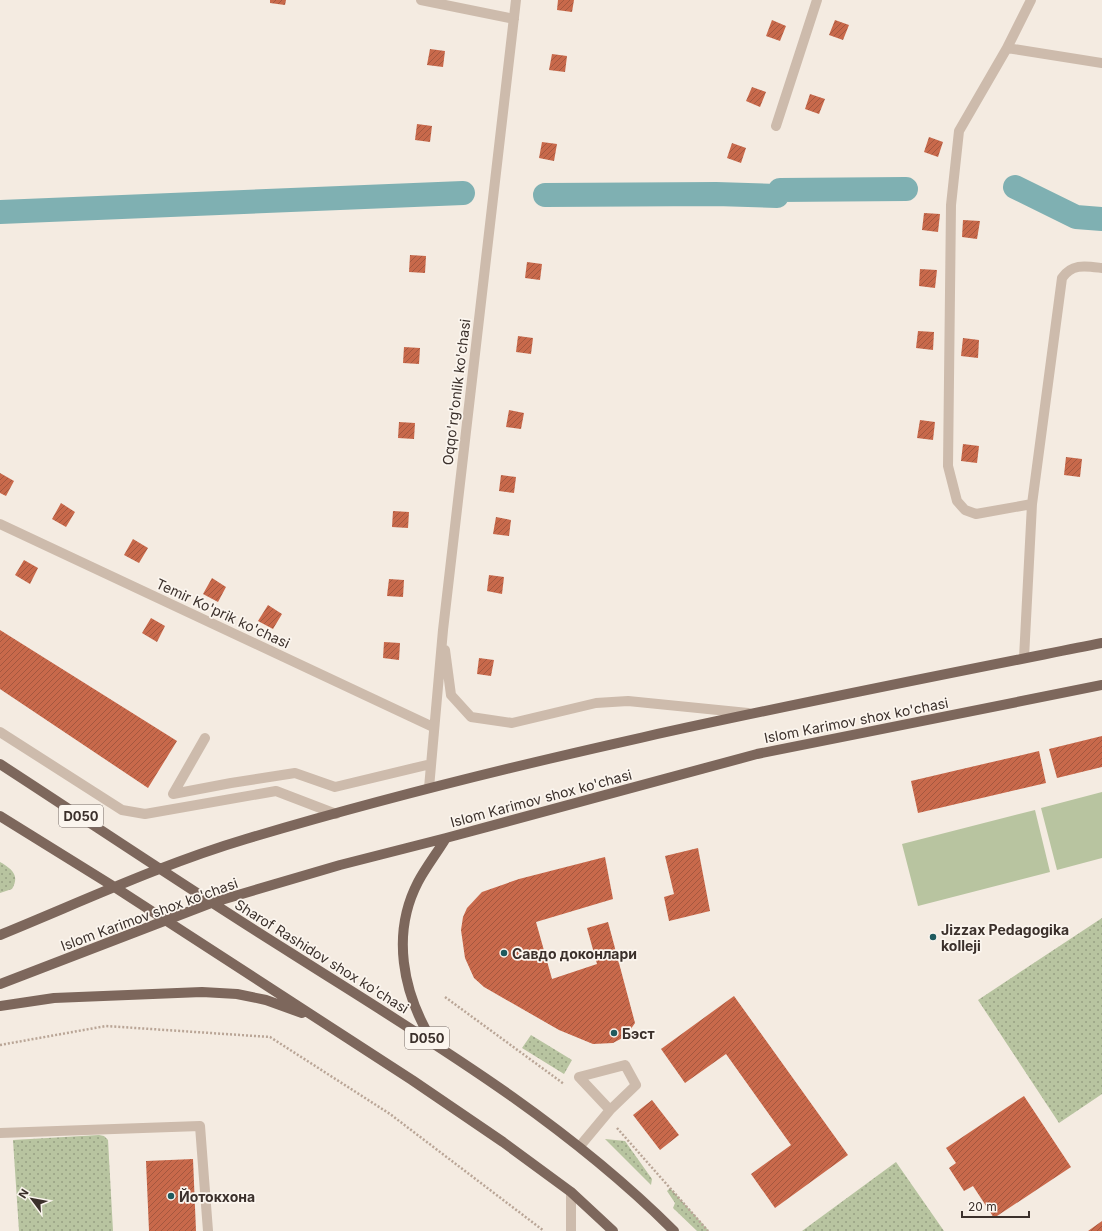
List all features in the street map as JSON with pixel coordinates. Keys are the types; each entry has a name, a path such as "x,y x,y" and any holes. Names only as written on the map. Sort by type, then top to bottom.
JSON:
{"main road":[{"name":"Islom Karimov shox ko'chasi","path":"0,935 161,868 245,839 429,788 748,713 1102,643"},
{"name":"Islom Karimov shox ko'chasi","path":"0,984 211,903 299,876 757,754 1102,685"},
{"name":"D050","path":"0,764 161,868"},
{"path":"0,816 116,888 322,1020 496,1137 571,1192 613,1231"},
{"path":"432,1041 411,1000 403,960 404,921 417,883 446,838"},
{"name":"Sharof Rashidov shox ko'chasi","path":"161,868 211,903 432,1041 525,1105 580,1146 674,1231"},
{"path":"0,1006 54,998 202,992 237,994 266,1000 322,1020"}],"street":[{"path":"421,0 514,19"},
{"name":"Oqqo'rg'onlik ko'chasi","path":"429,788 432,764 433,727 443,630 516,0"},
{"path":"776,126 817,0"},
{"path":"1030,0 1007,48 959,131 951,205 948,466 957,501 965,510 976,514 1032,504"},
{"path":"1007,48 1102,63"},
{"path":"1024,658 1032,504 1062,278 1067,271 1075,267 1086,266 1102,268"},
{"name":"Temir Ko'prik ko'chasi","path":"0,524 433,727"},
{"path":"443,630 451,696 471,717 512,723 596,703 628,701 748,713"},
{"path":"0,732 122,810 145,814 276,791 336,814"},
{"path":"205,738 173,794 295,773 335,787 432,764"},
{"path":"580,1146 610,1110 636,1085 625,1065 579,1077 610,1110"},
{"path":"0,1133 200,1126 208,1231"},
{"path":"571,1192 571,1231"}],"path":[{"path":"0,1045 106,1026 270,1037 390,1114 544,1231"}],"green space":[{"path":"1102,792 1102,858 1057,870 1041,808"},
{"path":"1035,810 1050,872 918,906 902,844"},
{"path":"0,862 14,873 15,880 12,889 0,893"},
{"path":"1102,918 1102,1094 1059,1123 978,1000"},
{"path":"531,1035 572,1060 564,1074 522,1048"},
{"path":"99,1135 104,1136 108,1140 113,1231 19,1231 13,1140"},
{"path":"605,1139 625,1141 652,1179 651,1185"},
{"path":"896,1162 944,1231 802,1231"},
{"path":"670,1188 709,1231 697,1231 673,1208 675,1203 667,1191"}],"building":[{"path":"270,0 286,0 285,5 270,3"},
{"path":"558,0 574,0 572,12 557,10"},
{"path":"772,20 786,26 780,41 766,36"},
{"path":"835,20 849,25 843,40 829,35"},
{"path":"430,49 445,51 443,67 427,65"},
{"path":"552,54 567,56 565,72 549,70"},
{"path":"752,87 766,92 760,107 746,101"},
{"path":"810,94 825,99 819,114 805,109"},
{"path":"417,124 432,126 430,142 415,140"},
{"path":"929,137 943,142 938,157 924,152"},
{"path":"542,142 557,144 554,161 539,158"},
{"path":"732,143 746,148 741,163 727,158"},
{"path":"924,213 940,214 938,232 922,230"},
{"path":"963,220 980,221 977,239 962,237"},
{"path":"410,255 426,256 425,273 409,272"},
{"path":"527,262 542,264 540,280 525,278"},
{"path":"920,269 937,270 935,288 919,286"},
{"path":"918,331 934,332 933,350 916,348"},
{"path":"518,336 533,338 531,354 516,352"},
{"path":"963,338 979,340 978,358 961,356"},
{"path":"404,347 420,348 419,364 403,363"},
{"path":"509,410 524,413 521,429 506,427"},
{"path":"920,420 935,422 933,440 917,438"},
{"path":"399,422 415,423 414,439 398,438"},
{"path":"963,444 979,446 977,463 961,461"},
{"path":"1066,457 1082,459 1080,477 1064,475"},
{"path":"0,473 14,481 6,496 0,493"},
{"path":"501,475 516,477 514,493 499,491"},
{"path":"61,503 75,512 66,527 52,519"},
{"path":"393,511 409,512 408,528 392,527"},
{"path":"496,517 511,520 509,536 493,534"},
{"path":"133,539 148,548 139,563 124,555"},
{"path":"24,560 38,568 30,584 15,575"},
{"path":"489,575 504,577 502,594 487,591"},
{"path":"212,578 226,587 218,602 203,594"},
{"path":"389,579 404,580 403,597 387,596"},
{"path":"268,605 282,614 273,629 258,621"},
{"path":"151,618 165,626 157,642 142,633"},
{"path":"0,630 177,741 148,788 0,689"},
{"path":"384,642 400,643 399,660 383,658"},
{"path":"479,658 494,660 491,676 477,674"},
{"path":"1102,736 1102,767 1057,778 1049,749"},
{"path":"1039,751 1046,783 918,813 911,781"},
{"path":"698,848 710,911 669,921 664,897 674,894 665,856"},
{"name":"Cавдо доконлари","path":"605,857 613,899 536,922 552,979 597,964 587,928 608,922 635,1023 626,1036 613,1043 593,1044 559,1030 484,987 474,978 465,958 461,930 463,917 467,908 482,892 519,879"},
{"path":"734,996 848,1155 775,1208 751,1174 791,1145 726,1054 685,1083 661,1049"},
{"path":"1024,1096 1071,1167 994,1218 973,1186 964,1191 949,1168 956,1163 946,1148"},
{"path":"652,1100 679,1135 660,1150 633,1115"},
{"name":"Йотокхона","path":"193,1159 196,1231 149,1231 146,1161"},
{"path":"1102,1221 1102,1231 1088,1231"}],"waterway":[{"path":"1015,187 1076,217 1102,219"},
{"path":"545,195 716,194 777,196 780,190 906,189"},
{"path":"0,212 463,193"}],"place":[{"name":"Jizzax Pedagogika kolleji","path":"933,937"},
{"name":"Cавдо доконлари","path":"504,953"},
{"name":"Бэст","path":"614,1033"},
{"name":"Йотокхона","path":"171,1196"}]}
